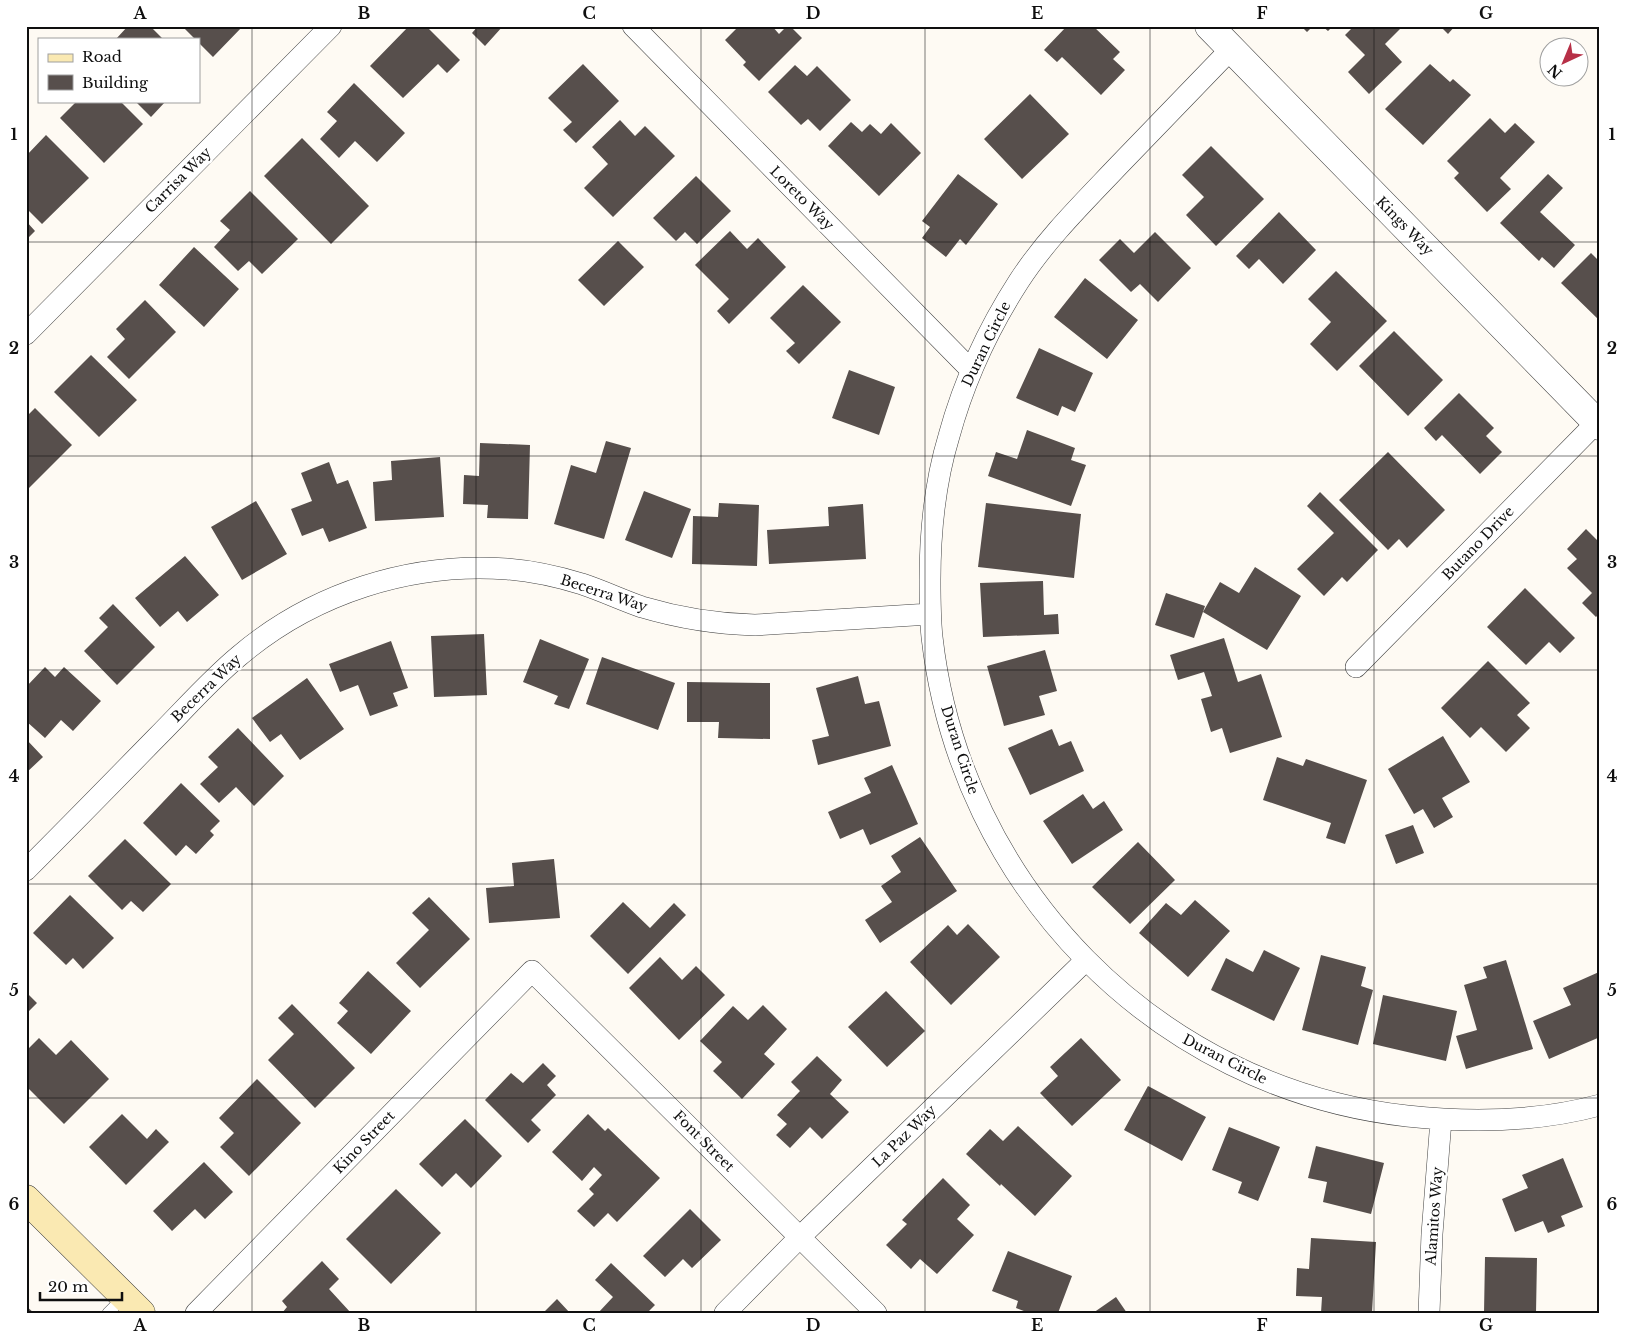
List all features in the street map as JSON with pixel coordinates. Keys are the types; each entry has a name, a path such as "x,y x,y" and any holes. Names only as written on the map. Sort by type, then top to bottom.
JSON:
{"main road":[{"path":"26,1198 125,1307"}],"street":[{"name":"Carrisa Way","path":"26,334 330,26"},
{"name":"Loreto Way","path":"633,26 971,370"},
{"name":"Kings Way","path":"1209,26 1599,422"},
{"name":"Duran Circle","path":"1232,48 1068,218 1021,277 1002,309 971,370 948,439 936,495 930,551 932,636 937,674 949,728 968,782 992,833 1011,866 1043,913 1085,961 1122,994 1167,1028 1215,1057 1266,1082 1320,1100 1376,1113 1469,1121 1526,1118 1600,1105"},
{"name":"Butano Drive","path":"1356,667 1599,422"},
{"name":"Becerra Way","path":"26,870 241,654 288,620 321,602 356,588 393,578 450,569 507,569 545,575 582,584 641,606 683,618 731,624 765,624 930,614"},
{"name":"La Paz Way","path":"725,1313 801,1236 1085,961"},
{"name":"Font Street","path":"532,971 801,1236 876,1313"},
{"name":"Kino Street","path":"196,1313 532,971"},
{"name":"Alamitos Way","path":"1430,1313 1432,1234 1441,1120"}],"building":[{"path":"128,26 150,26 162,38 117,38"},
{"path":"182,26 243,26 213,57 200,44 200,38 194,38"},
{"path":"409,26 426,26 460,60 447,73 438,64 403,98 370,66"},
{"path":"478,26 503,26 485,46 472,33"},
{"path":"739,26 772,26 779,34 787,26 790,26 802,38 759,81 743,65 746,62 725,40"},
{"path":"1067,26 1093,26 1120,52 1113,59 1125,70 1101,95 1062,57 1057,62 1044,50"},
{"path":"1301,26 1313,26 1307,32"},
{"path":"1322,26 1333,26 1328,31"},
{"path":"1354,26 1403,26 1385,44 1402,62 1369,94 1348,72 1365,55 1345,35"},
{"path":"1440,26 1455,26 1448,34"},
{"path":"583,64 619,101 576,143 563,130 572,122 548,98"},
{"path":"1430,64 1450,82 1453,79 1471,95 1423,145 1385,109"},
{"path":"795,65 807,76 817,66 851,100 820,131 808,119 801,125 768,92"},
{"path":"354,83 405,133 377,162 355,141 339,158 320,139 337,121 327,112"},
{"path":"1030,94 1069,134 1022,179 984,139"},
{"path":"76,102 121,102 143,124 104,163 60,118"},
{"path":"136,102 165,102 151,117"},
{"path":"1490,118 1505,133 1515,123 1535,142 1500,178 1511,189 1487,212 1454,178 1459,173 1447,161"},
{"path":"620,120 635,136 645,126 675,156 613,217 584,188 608,164 592,147"},
{"path":"851,122 862,132 870,124 881,134 891,123 921,153 879,196 828,146"},
{"path":"46,135 89,178 42,224 26,208 26,156"},
{"path":"302,138 369,206 331,244 264,176"},
{"path":"1211,146 1264,199 1216,246 1186,215 1204,197 1182,175"},
{"path":"958,174 998,204 966,245 960,239 946,257 922,238 930,227 922,221"},
{"path":"1548,174 1563,188 1540,212 1575,245 1554,268 1542,257 1539,261 1500,223"},
{"path":"696,176 731,211 697,244 685,232 676,241 653,218"},
{"path":"250,191 298,239 262,274 249,261 238,271 214,247 230,230 220,221"},
{"path":"1279,212 1316,250 1283,284 1259,259 1249,269 1236,256"},
{"path":"26,221 35,231 26,240"},
{"path":"730,231 747,249 758,238 786,267 729,324 717,311 729,299 695,265"},
{"path":"1155,232 1191,268 1158,302 1140,284 1131,292 1099,260 1120,239 1134,253"},
{"path":"618,241 644,267 604,306 578,280"},
{"path":"194,247 239,289 204,327 159,285"},
{"path":"1591,253 1600,262 1600,321 1561,283"},
{"path":"1336,271 1387,321 1337,371 1310,344 1331,322 1308,299"},
{"path":"1085,278 1138,320 1107,359 1054,317"},
{"path":"803,285 841,322 799,364 786,351 795,343 770,318"},
{"path":"145,300 176,332 129,379 107,357 125,339 116,329"},
{"path":"1394,331 1443,380 1408,416 1359,366"},
{"path":"1039,348 1093,373 1075,412 1062,406 1058,416 1016,398"},
{"path":"91,355 137,400 99,437 54,392"},
{"path":"849,370 895,387 879,435 832,418"},
{"path":"1459,393 1494,428 1486,436 1502,452 1480,474 1442,435 1436,441 1424,428"},
{"path":"35,408 72,445 26,491 26,417"},
{"path":"1027,430 1075,448 1071,460 1086,465 1071,506 988,476 996,452 1017,459"},
{"path":"606,441 631,448 604,539 554,524 571,465 596,473"},
{"path":"480,443 530,445 528,519 487,518 488,505 463,504 464,475 479,476"},
{"path":"1388,452 1445,510 1407,548 1399,539 1388,550 1339,500"},
{"path":"440,457 444,517 375,521 373,482 392,480 391,461"},
{"path":"329,462 337,484 348,480 367,528 329,542 323,528 302,536 291,509 312,501 301,473"},
{"path":"644,491 691,509 672,558 625,540"},
{"path":"1320,492 1378,550 1347,582 1342,577 1324,596 1297,569 1334,533 1307,506"},
{"path":"256,501 287,554 242,580 211,527"},
{"path":"719,503 759,505 757,566 692,564 693,516 718,517"},
{"path":"986,503 1081,514 1074,578 978,567"},
{"path":"863,504 866,559 769,564 767,530 829,526 828,507"},
{"path":"1586,529 1600,543 1600,613 1596,617 1582,603 1592,593 1567,568 1577,559 1567,549"},
{"path":"185,556 219,595 187,622 178,611 160,627 135,598"},
{"path":"1255,567 1301,596 1267,650 1203,612 1220,582 1239,593"},
{"path":"1043,581 1044,615 1058,614 1059,634 983,637 980,583"},
{"path":"1525,588 1575,638 1560,653 1549,642 1526,665 1487,627"},
{"path":"1166,593 1205,606 1194,638 1155,625"},
{"path":"113,604 155,647 117,685 84,651 108,627 99,618"},
{"path":"484,634 487,695 434,697 431,636"},
{"path":"1224,638 1238,682 1261,674 1282,737 1230,753 1222,728 1211,732 1201,699 1212,696 1204,672 1178,680 1170,655"},
{"path":"540,639 589,659 569,709 554,704 558,696 523,682"},
{"path":"391,641 408,688 393,693 398,706 370,716 358,685 340,692 329,664"},
{"path":"1045,650 1057,691 1039,696 1045,715 1004,726 987,666"},
{"path":"602,657 675,683 658,730 586,704"},
{"path":"1488,661 1530,703 1517,715 1530,728 1506,752 1481,727 1470,738 1441,708"},
{"path":"45,667 55,677 64,667 101,701 73,731 61,720 45,738 26,721 26,687"},
{"path":"858,676 865,704 879,701 891,746 818,765 812,740 829,736 816,688"},
{"path":"307,678 344,729 300,760 281,734 270,742 252,718"},
{"path":"687,682 770,683 770,739 718,738 719,722 687,722"},
{"path":"238,728 284,776 254,806 236,787 219,803 200,784 218,767 208,757"},
{"path":"1052,729 1059,746 1071,741 1084,771 1030,795 1008,748"},
{"path":"1443,736 1470,782 1442,798 1453,817 1434,828 1423,809 1414,814 1388,769"},
{"path":"26,739 43,757 26,773"},
{"path":"1277,757 1303,766 1306,759 1367,780 1345,844 1326,838 1331,823 1263,800"},
{"path":"892,765 918,824 870,845 863,829 840,839 828,812 871,793 864,778"},
{"path":"181,783 220,821 210,831 214,835 196,854 186,845 176,856 143,823"},
{"path":"1083,794 1093,809 1104,801 1123,830 1072,864 1043,821"},
{"path":"1413,825 1424,853 1396,864 1385,835"},
{"path":"920,837 957,891 880,943 865,920 892,902 881,886 901,872 891,856"},
{"path":"125,839 171,884 143,912 131,901 122,910 88,876"},
{"path":"1138,842 1175,880 1130,924 1092,887"},
{"path":"554,859 560,918 489,923 486,888 514,886 512,863"},
{"path":"70,895 114,938 83,969 73,958 66,965 33,933"},
{"path":"429,897 470,939 420,988 396,963 429,930 412,913"},
{"path":"1195,900 1230,931 1188,977 1139,933 1166,903 1181,915"},
{"path":"623,902 650,928 674,903 686,915 628,974 590,936"},
{"path":"968,924 1000,957 951,1005 910,962 948,925 957,935"},
{"path":"1264,950 1300,968 1274,1021 1211,990 1226,958 1253,972"},
{"path":"1321,955 1366,967 1361,986 1373,990 1358,1045 1302,1030"},
{"path":"660,957 682,980 696,966 725,995 679,1040 629,988"},
{"path":"1506,960 1533,1049 1466,1069 1456,1036 1477,1030 1464,985 1487,978 1483,967"},
{"path":"368,971 411,1011 371,1054 337,1023 348,1011 339,1003"},
{"path":"1599,972 1600,1037 1549,1059 1533,1021 1571,1005 1563,988"},
{"path":"886,991 925,1031 887,1067 848,1027"},
{"path":"26,992 37,1003 26,1014"},
{"path":"1383,995 1457,1011 1446,1061 1373,1044"},
{"path":"292,1004 355,1068 315,1108 268,1060 294,1034 278,1018"},
{"path":"763,1005 787,1029 764,1054 775,1064 742,1099 713,1071 722,1062 700,1041 733,1006 748,1020"},
{"path":"39,1038 56,1055 71,1040 109,1079 64,1124 26,1086 26,1051"},
{"path":"1081,1038 1121,1080 1072,1126 1040,1093 1058,1076 1050,1067"},
{"path":"817,1056 842,1080 830,1094 849,1112 822,1139 810,1127 790,1148 776,1135 787,1124 777,1115 800,1091 791,1082"},
{"path":"543,1063 556,1076 547,1085 556,1095 531,1120 541,1130 528,1143 485,1100 511,1073 523,1083"},
{"path":"257,1079 301,1123 249,1176 220,1147 234,1133 219,1118"},
{"path":"1148,1086 1206,1117 1182,1161 1124,1130"},
{"path":"122,1114 147,1139 156,1129 169,1142 126,1185 89,1147"},
{"path":"588,1114 605,1131 608,1128 660,1178 617,1222 608,1213 594,1227 577,1211 594,1194 589,1189 602,1175 594,1167 582,1181 552,1152"},
{"path":"465,1119 502,1156 471,1188 456,1173 442,1187 419,1164"},
{"path":"1018,1126 1072,1176 1035,1216 966,1154 990,1129 1003,1141"},
{"path":"1229,1127 1280,1147 1258,1201 1238,1193 1242,1182 1212,1170"},
{"path":"1316,1146 1384,1163 1371,1214 1323,1202 1327,1182 1308,1178"},
{"path":"1563,1158 1583,1207 1561,1216 1565,1226 1548,1233 1543,1221 1515,1232 1502,1199 1528,1188 1522,1175"},
{"path":"204,1162 233,1192 205,1219 195,1209 172,1231 153,1211"},
{"path":"943,1178 970,1205 957,1219 974,1235 937,1274 920,1259 911,1269 886,1245 907,1224 902,1220"},
{"path":"396,1189 441,1233 391,1284 346,1239"},
{"path":"690,1209 721,1240 692,1268 683,1259 665,1277 643,1256"},
{"path":"1311,1238 1376,1242 1372,1313 1321,1313 1322,1297 1296,1296 1297,1268 1309,1269"},
{"path":"1008,1251 1072,1276 1058,1313 1029,1313 1016,1308 1018,1301 992,1291"},
{"path":"1485,1257 1537,1258 1536,1313 1484,1313"},
{"path":"322,1261 339,1279 329,1289 351,1313 282,1313 287,1307 282,1301"},
{"path":"611,1263 655,1305 647,1313 598,1313 613,1297 595,1280"},
{"path":"1116,1297 1127,1313 1093,1313"},
{"path":"557,1299 570,1313 543,1313"},
{"path":"26,1306 34,1313 26,1313"}]}
